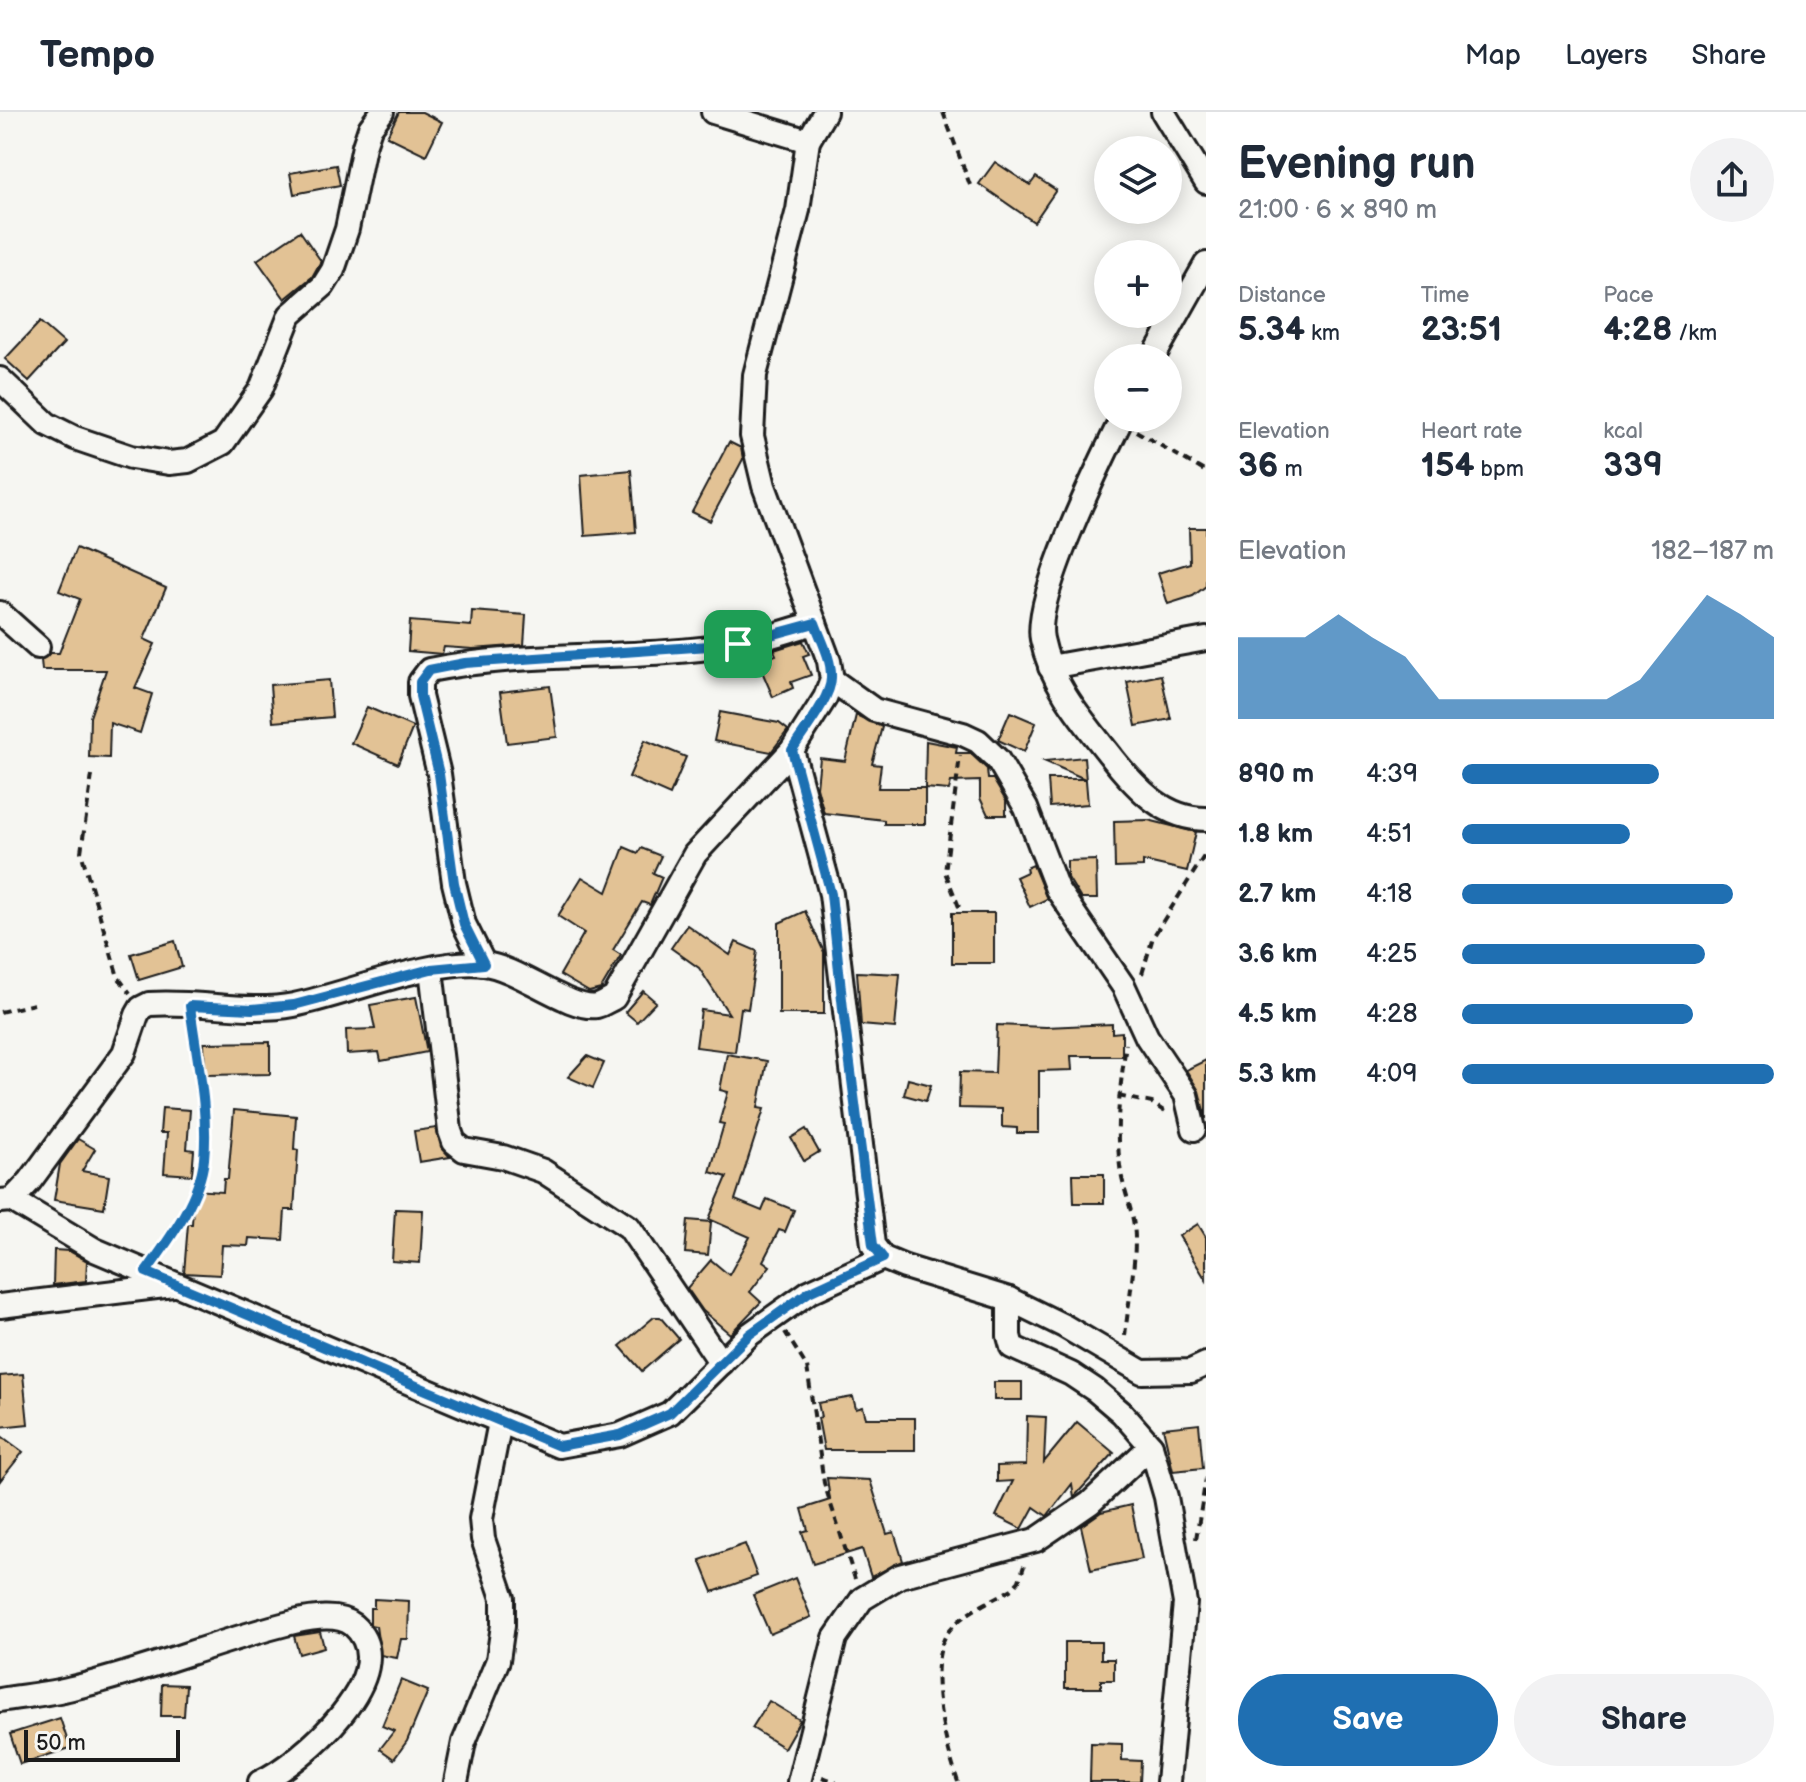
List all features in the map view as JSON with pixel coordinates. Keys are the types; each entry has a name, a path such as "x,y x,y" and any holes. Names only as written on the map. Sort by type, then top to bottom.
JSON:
{"street":[{"path":"0,379 47,424 75,438 131,457 169,463 188,461 223,443 261,389 290,315 323,286 333,270 347,229 364,146 370,128 382,112"},
{"path":"713,112 808,141"},
{"path":"825,112 808,141 798,210 755,375 752,436 764,486 829,661 832,680 825,698 792,750 695,854 614,998 597,1006 579,1004 518,975 484,964 431,969 294,1005 252,1009 163,1003 141,1008 124,1053 30,1181 6,1200 95,1250 559,1446 620,1435 670,1413 750,1334 809,1292 883,1258"},
{"path":"1163,112 1206,182"},
{"path":"1161,344 1206,264"},
{"path":"1116,432 1052,575 1042,612 1041,637 1050,667 1079,716 1124,772 1158,806 1192,819 1206,819"},
{"path":"0,613 38,647"},
{"path":"484,964 464,924 454,883 439,774 420,696 420,682 429,670 465,663 738,644 815,623"},
{"path":"1050,667 1206,639"},
{"path":"832,680 874,710 963,734 978,741 998,760 1026,808 1057,889 1124,987 1147,1037 1186,1095 1194,1129"},
{"path":"792,750 831,894 873,1245 883,1258 1009,1299 1064,1326 1142,1372 1164,1374 1191,1371 1206,1364"},
{"path":"431,969 450,1131 454,1142 464,1150 503,1157 543,1171 629,1227 721,1363"},
{"path":"0,1306 174,1285"},
{"path":"1009,1299 1012,1347 1071,1374 1095,1390 1122,1413 1151,1446 1166,1497 1185,1603 1168,1782"},
{"path":"456,1782 464,1742 498,1660 503,1625 503,1598 483,1539 481,1519 500,1422"},
{"path":"799,1782 835,1638 862,1599 900,1576 1036,1540 1090,1503 1151,1446"},
{"path":"0,1700 72,1688 296,1621 336,1617 352,1624 363,1639 368,1660 364,1679 339,1719 313,1747 260,1782"}],"path":[{"path":"943,112 970,185"},
{"path":"1141,432 1206,472"},
{"path":"959,907 945,872 963,734"},
{"path":"92,775 81,852 118,977 141,1008"},
{"path":"1122,1362 1135,1239 1132,1207 1122,1177 1117,1145 1118,1096 1132,1004 1153,937 1206,853"},
{"path":"0,1012 34,1004"},
{"path":"146,1272 184,1219 204,1161 202,1104 190,1006"},
{"path":"1118,1096 1152,1103 1194,1129"},
{"path":"775,1317 807,1367 824,1483 862,1599"},
{"path":"958,1782 944,1742 939,1702 940,1657 947,1635 962,1620 1012,1589 1019,1581 1036,1540"}],"building":[{"path":"399,112 422,112 442,122 426,155 387,136"},
{"path":"995,162 1030,185 1036,177 1056,190 1034,222 979,184"},
{"path":"336,165 340,185 294,194 290,173"},
{"path":"300,231 321,261 312,277 285,299 257,260"},
{"path":"40,322 64,343 29,381 5,359"},
{"path":"729,442 741,448 743,459 710,521 692,512"},
{"path":"631,470 636,532 585,536 581,475"},
{"path":"1189,528 1206,528 1206,586 1193,596 1168,604 1158,573 1190,563"},
{"path":"76,548 166,588 144,639 155,644 135,688 152,694 140,733 110,723 109,758 89,757 90,717 106,670 42,670 41,660 50,653 59,653 80,599 59,591"},
{"path":"472,611 526,615 524,645 473,649 444,647 442,654 408,651 410,621 471,626"},
{"path":"803,641 809,654 803,656 811,675 791,682 793,688 773,697 758,662 776,655 774,650"},
{"path":"1161,675 1171,719 1136,726 1127,682"},
{"path":"329,680 332,717 273,722 270,685"},
{"path":"550,686 557,737 507,743 500,692"},
{"path":"367,707 413,727 398,764 351,743"},
{"path":"720,712 779,723 788,730 771,752 714,741"},
{"path":"1010,712 1036,723 1024,752 998,740"},
{"path":"856,715 882,727 872,764 881,765 878,788 925,788 925,824 884,824 884,820 824,813 817,787 820,758 845,761"},
{"path":"645,740 686,757 670,795 629,777"},
{"path":"926,741 957,747 956,753 970,753 987,769 988,779 993,779 1006,801 1006,815 988,815 980,798 980,781 951,782 949,790 925,788"},
{"path":"1084,757 1088,804 1050,807 1048,779 1085,779 1044,761"},
{"path":"1148,820 1196,832 1187,871 1143,861 1143,867 1115,868 1114,821"},
{"path":"624,847 638,853 641,848 661,856 653,873 662,877 650,905 642,902 613,950 621,955 601,989 589,992 560,975 584,933 558,916 582,877 607,892"},
{"path":"1096,860 1097,899 1081,899 1067,876 1067,861"},
{"path":"1033,865 1047,899 1030,907 1016,877"},
{"path":"805,911 824,952 824,1014 779,1014 779,923"},
{"path":"952,913 994,913 994,963 952,963"},
{"path":"687,925 730,955 736,942 757,951 748,1009 741,1008 735,1052 696,1047 701,1010 729,1014 699,968 671,948"},
{"path":"175,941 182,967 139,980 131,954"},
{"path":"857,972 900,974 895,1028 861,1025"},
{"path":"643,991 656,1002 637,1022 625,1012"},
{"path":"416,997 427,1052 381,1061 379,1052 347,1054 346,1030 375,1029 370,1005"},
{"path":"1112,1024 1112,1033 1122,1032 1122,1056 1071,1056 1072,1070 1039,1071 1039,1133 1017,1133 1017,1128 1002,1127 1002,1109 959,1108 960,1072 995,1073 997,1025 1046,1027"},
{"path":"270,1042 270,1074 205,1075 204,1043"},
{"path":"727,1054 767,1061 758,1108 764,1109 735,1200 762,1211 767,1199 794,1210 785,1232 779,1230 763,1261 770,1266 750,1292 761,1302 730,1334 703,1311 687,1288 711,1260 729,1275 750,1237 709,1219 727,1177 710,1172 724,1124 719,1123 728,1092 720,1090"},
{"path":"587,1056 604,1063 593,1088 568,1077"},
{"path":"1206,1060 1206,1119 1199,1091 1186,1070"},
{"path":"908,1079 931,1085 926,1101 904,1095"},
{"path":"162,1108 190,1110 187,1149 194,1150 192,1175 164,1173 167,1133 160,1133"},
{"path":"234,1110 296,1116 294,1149 298,1150 294,1210 285,1210 283,1240 249,1238 248,1246 222,1245 220,1275 184,1273 194,1190 223,1192 224,1179 228,1179"},
{"path":"436,1128 441,1147 450,1157 419,1162 414,1131"},
{"path":"806,1129 819,1152 804,1161 791,1138"},
{"path":"78,1139 95,1149 82,1171 109,1176 104,1208 54,1200 60,1164"},
{"path":"1073,1174 1104,1174 1104,1203 1074,1203"},
{"path":"395,1209 423,1210 420,1263 392,1261"},
{"path":"688,1220 711,1222 708,1255 685,1253"},
{"path":"1198,1224 1206,1237 1206,1280 1179,1236"},
{"path":"54,1250 69,1251 87,1261 86,1281 53,1285"},
{"path":"654,1317 660,1317 679,1339 642,1371 620,1346"},
{"path":"23,1374 28,1424 0,1427 0,1376"},
{"path":"994,1382 1022,1382 1022,1400 994,1400"},
{"path":"853,1397 856,1409 863,1407 866,1418 915,1418 915,1450 824,1450 818,1403"},
{"path":"1027,1416 1046,1417 1044,1462 1077,1422 1114,1453 1074,1497 1072,1484 1047,1516 1034,1507 1022,1529 996,1516 1013,1481 997,1482 997,1466 1026,1465"},
{"path":"1199,1424 1203,1468 1173,1471 1163,1428"},
{"path":"0,1435 23,1452 0,1481"},
{"path":"827,1478 870,1480 887,1534 894,1532 903,1561 871,1577 862,1549 813,1564 802,1532 808,1530 802,1509 830,1500"},
{"path":"1131,1505 1142,1559 1091,1570 1081,1526 1101,1512"},
{"path":"745,1544 757,1576 713,1592 700,1560"},
{"path":"795,1578 811,1617 770,1634 753,1595"},
{"path":"374,1599 409,1601 408,1639 401,1639 397,1658 380,1655 376,1626 370,1625 370,1608 374,1608"},
{"path":"320,1632 324,1647 299,1654 294,1636"},
{"path":"1065,1642 1101,1642 1101,1659 1114,1659 1114,1680 1101,1680 1101,1688 1065,1688"},
{"path":"401,1680 428,1691 407,1741 394,1759 380,1749 394,1731 382,1726"},
{"path":"162,1684 186,1685 184,1716 161,1716"},
{"path":"769,1701 800,1720 784,1748 752,1728"},
{"path":"60,1718 70,1748 20,1764 10,1734"},
{"path":"1091,1743 1122,1744 1122,1760 1141,1761 1140,1782 1090,1782"}],"route":[{"path":"815,623 829,661 832,680 825,698 792,750 831,894 873,1245 883,1258 809,1292 750,1334 670,1413 620,1435 559,1446 146,1272 184,1219 204,1161 202,1104 190,1006 252,1009 294,1005 431,969 484,964 464,924 454,883 439,774 420,696 420,682 429,670 465,663 674,651 738,644 815,623"}]}
